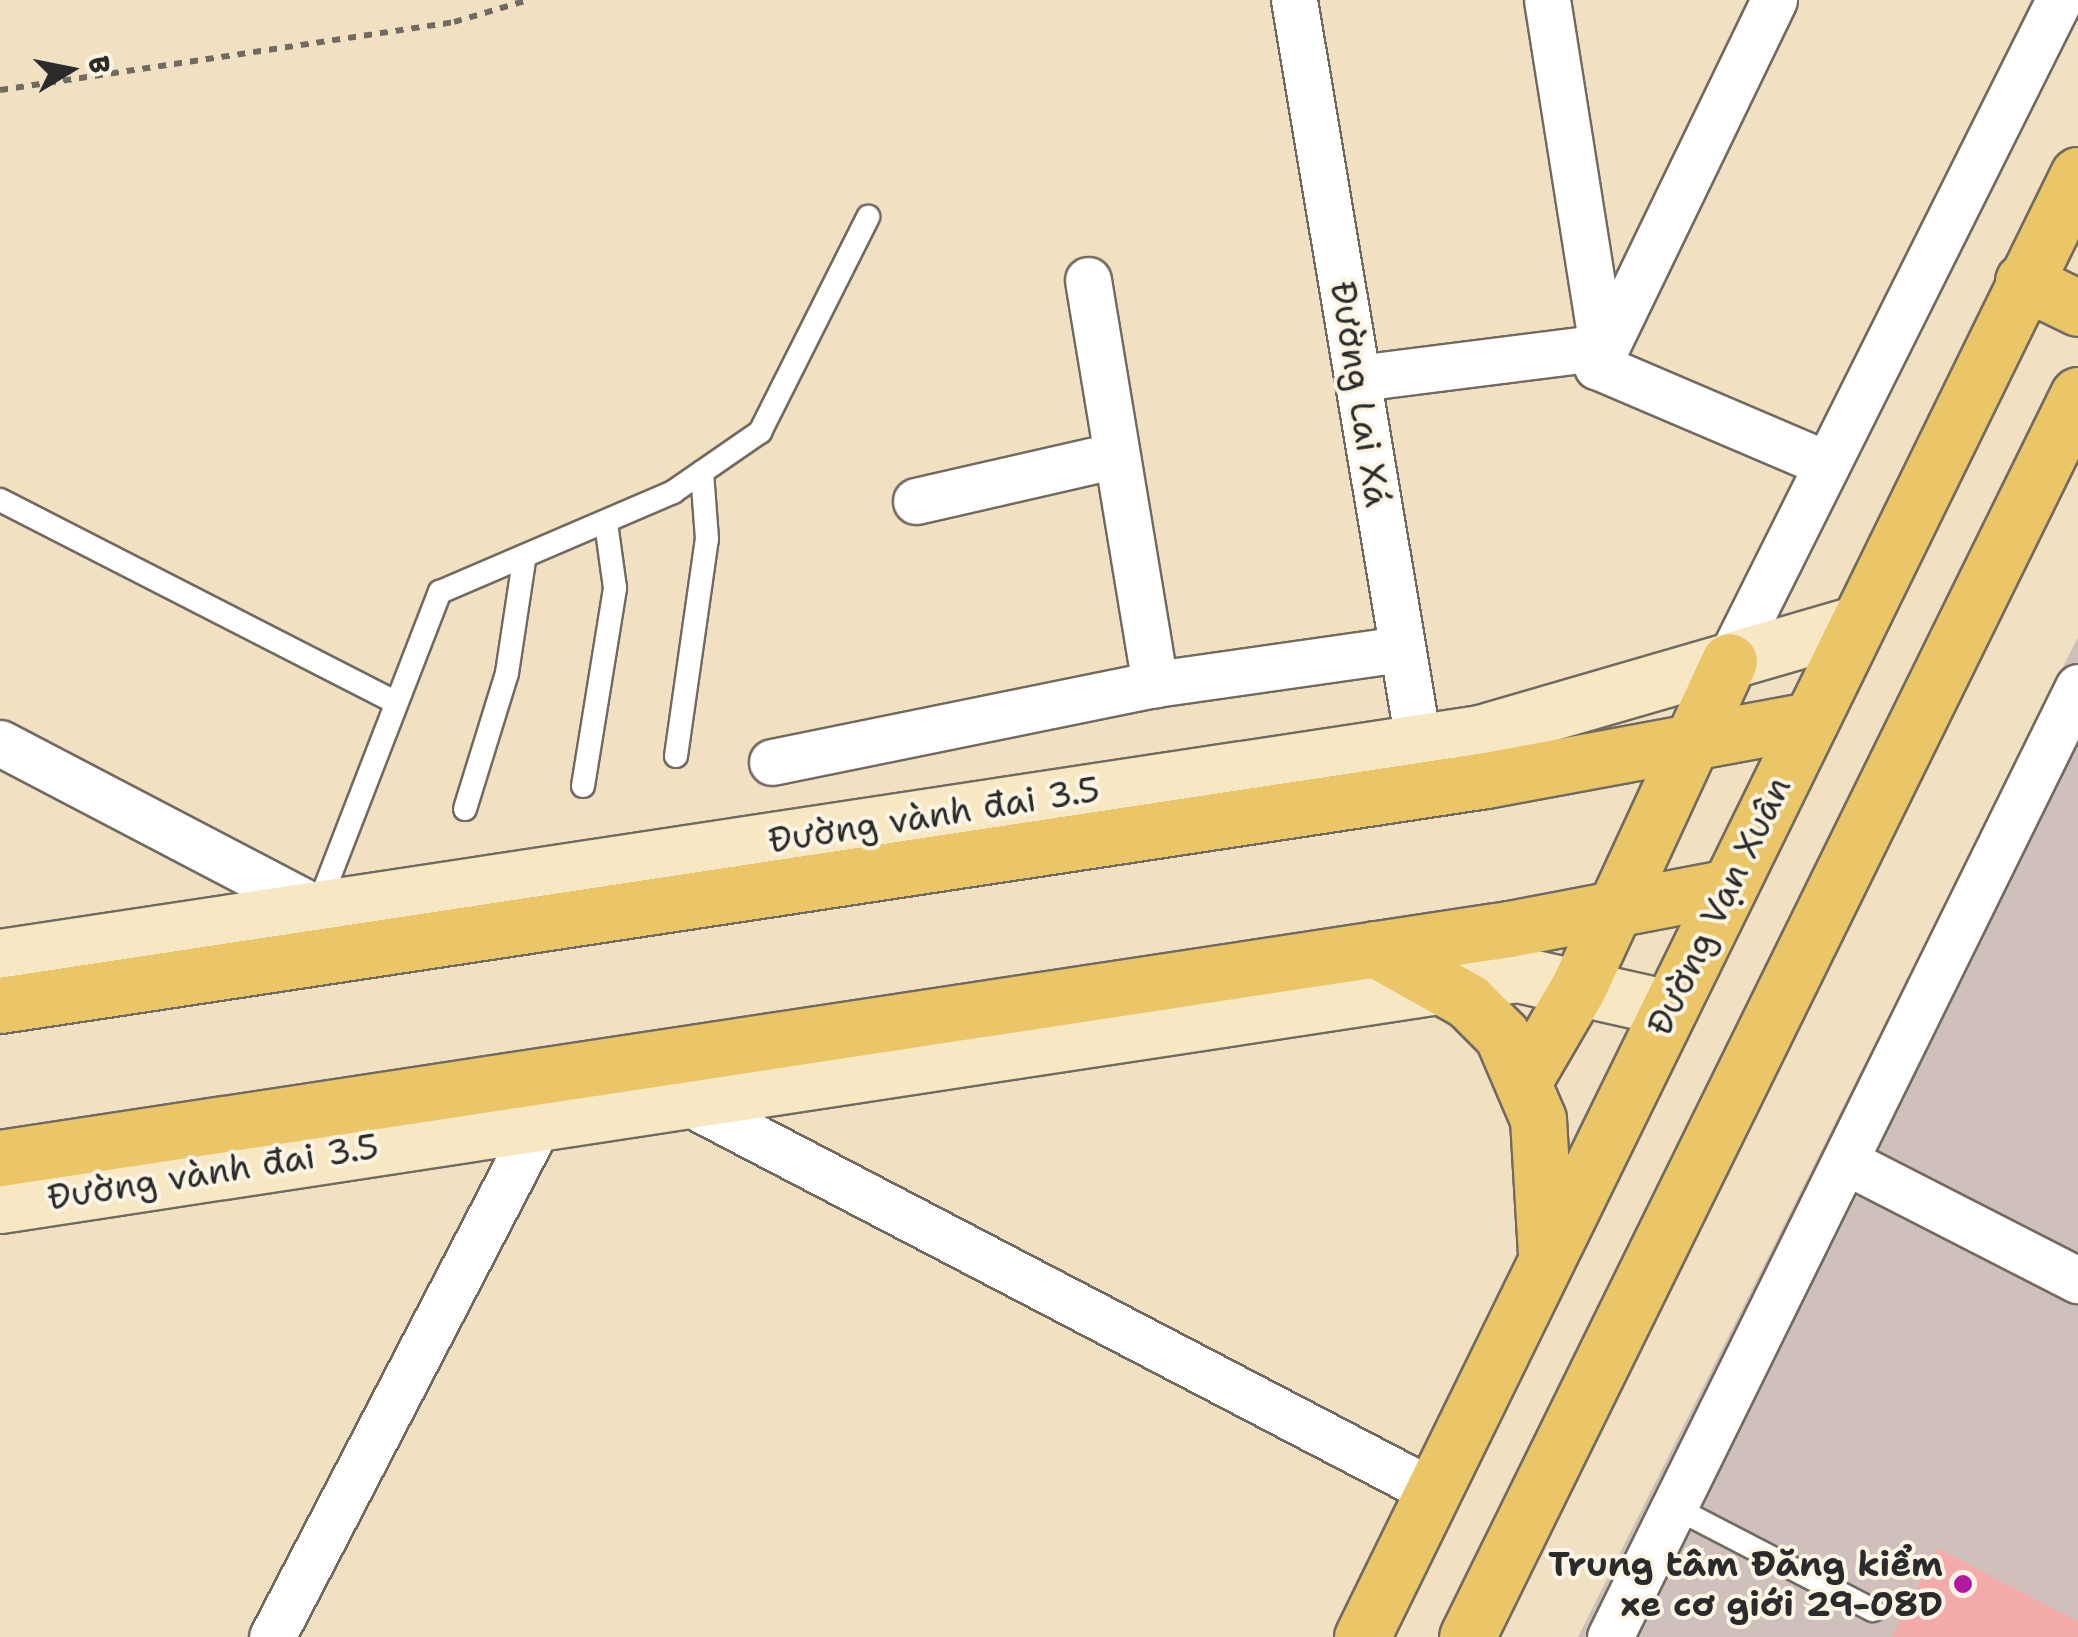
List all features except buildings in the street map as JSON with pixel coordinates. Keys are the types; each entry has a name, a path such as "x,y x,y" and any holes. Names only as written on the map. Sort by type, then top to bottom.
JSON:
{"main road":[{"name":"Đường Vạn Xuân","path":"1362,1637 2078,175"},
{"path":"2023,281 2078,308"},
{"path":"1467,1637 2078,396"},
{"name":"Đường vành đai 3.5","path":"0,1005 1421,766 1480,733 1856,624"},
{"path":"1524,1079 1578,988 1729,661"},
{"name":"Đường vành đai 3.5","path":"0,957 318,909 1421,766 1689,742 1810,720"},
{"name":"Đường vành đai 3.5","path":"0,1158 1375,949 1728,887"},
{"path":"1375,949 1468,1001 1502,1035 1538,1119 1546,1261"},
{"name":"Đường vành đai 3.5","path":"0,1204 1517,974 1669,1008"}],"street":[{"name":"Đường Lai Xá","path":"1294,0 1421,766"},
{"path":"1547,0 1602,347"},
{"path":"1774,0 1602,347 1597,366 1826,464"},
{"path":"1729,661 2059,0"},
{"path":"1088,280 1112,456 1155,684"},
{"path":"1358,378 1602,347"},
{"path":"916,501 1112,456"},
{"path":"772,762 1155,684 1402,649"},
{"path":"1610,1637 2076,693"},
{"path":"0,743 318,909"},
{"path":"685,1101 1432,1491"},
{"path":"272,1637 539,1123"},
{"path":"1845,1160 2078,1280"}],"lane":[{"path":"318,909 394,702 440,592 524,561 606,523 702,472 760,432 868,217"},
{"path":"676,756 707,539 702,472"},
{"path":"0,500 394,702"},
{"path":"583,786 615,588 606,523"},
{"path":"464,809 507,672 524,561"},
{"path":"1674,1507 1873,1610"}],"path":[{"path":"0,90 454,22 528,0"}],"shaded area":[{"path":"2078,637 2078,1637 1578,1637"}],"place":[{"name":"Trung tâm Đăng kiểm xe cơ giới 29-08D","path":"1963,1584"}]}
